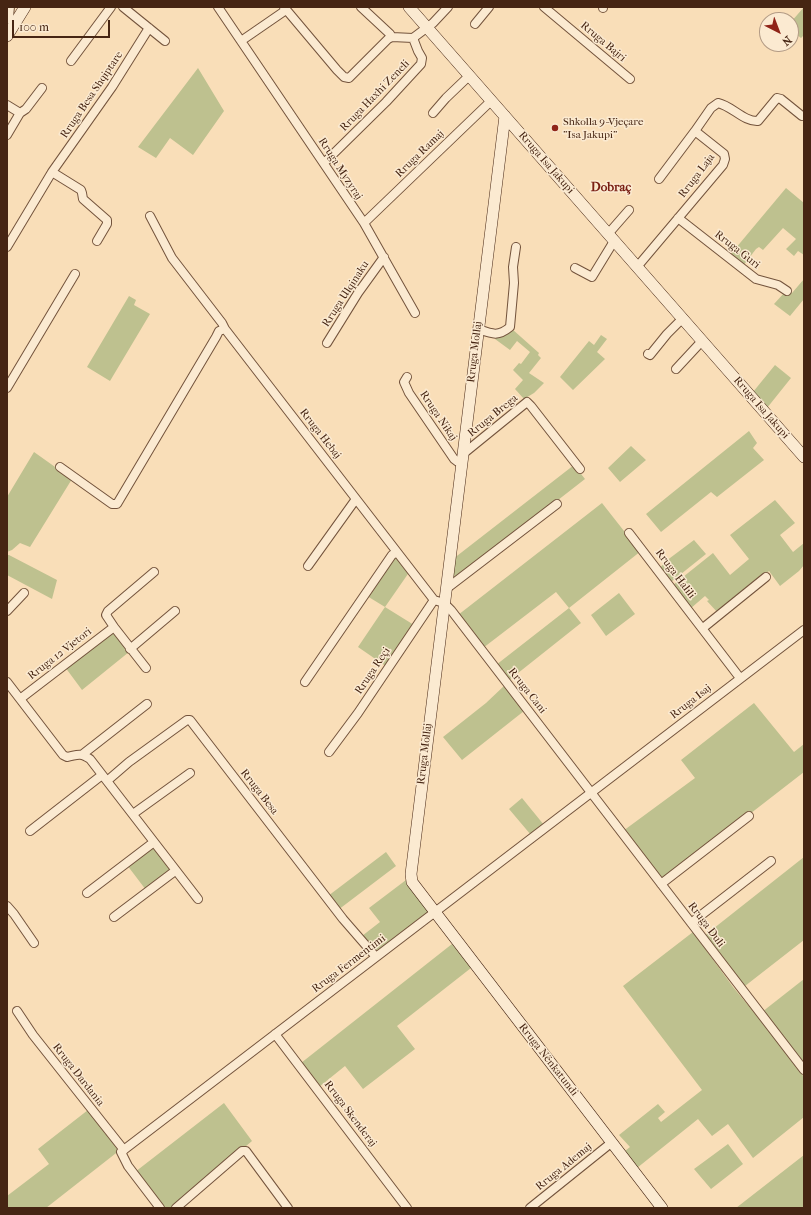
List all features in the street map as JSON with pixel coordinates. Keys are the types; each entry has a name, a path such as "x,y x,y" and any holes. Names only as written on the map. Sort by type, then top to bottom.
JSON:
{"street":[{"path":"10,7 9,17 15,24"},
{"path":"7,36 25,7"},
{"path":"70,61 111,7"},
{"path":"123,7 165,41"},
{"name":"Rruga Myzyraj","path":"218,7 364,224 384,257 414,313"},
{"path":"362,7 390,34 392,38"},
{"path":"240,41 285,8 344,77 349,78 388,39 413,38 433,22 448,7"},
{"path":"474,24 489,7"},
{"name":"Rruga Bajri","path":"544,7 630,79"},
{"name":"Rruga Isa Jakupi","path":"410,8 804,457"},
{"name":"Rruga Besa Shqiptare","path":"7,247 52,172 112,87 149,28"},
{"name":"Rruga Haxhi Zeneli","path":"324,163 386,102 421,64 422,58 413,38"},
{"path":"432,113 469,76"},
{"path":"7,134 20,113 26,109 42,88"},
{"path":"659,179 711,108 718,103 725,105 752,121 758,121 777,98 781,99 802,116"},
{"name":"Rruga Ramaj","path":"364,224 491,101"},
{"path":"7,105 20,113"},
{"name":"Rruga Mollaj","path":"434,913 412,882 411,874 439,602 446,589 505,116"},
{"name":"Rruga Laja","path":"637,267 723,165 725,159 724,154 695,131"},
{"path":"52,172 81,190 83,199 107,220 107,224 97,241"},
{"path":"575,268 592,277 611,237 629,210"},
{"name":"Rruga Hebaj","path":"150,216 172,258 225,329 356,500 439,602"},
{"name":"Rruga Guri","path":"678,218 756,279 778,285 787,291"},
{"path":"478,329 496,334 502,333 510,327 514,282 513,267 516,247"},
{"name":"Rruga Ulqinaku","path":"327,343 358,293 384,257"},
{"path":"7,388 75,274"},
{"path":"648,354 650,355 682,318"},
{"path":"60,467 114,505 117,504 219,332 225,329"},
{"path":"676,369 702,341"},
{"name":"Rruga Nikaj","path":"407,377 404,382 408,391 451,455 458,462 462,458"},
{"name":"Rruga Brega","path":"462,458 526,402 531,406 580,470"},
{"path":"308,566 356,500"},
{"path":"446,589 557,504"},
{"name":"Rruga Halili","path":"630,533 740,678"},
{"path":"305,682 392,555 397,552"},
{"path":"146,668 130,649 106,615 108,611 154,572"},
{"path":"703,628 766,577"},
{"path":"7,610 24,593"},
{"name":"Rruga Reçi","path":"330,752 439,602"},
{"name":"Rruga Cani","path":"439,602 451,610 591,793"},
{"path":"130,649 175,612"},
{"name":"Rruga 12 Vjetori","path":"20,699 114,627"},
{"name":"Rruga Isaj","path":"591,793 804,630"},
{"path":"7,682 63,755 67,757 83,754 147,704"},
{"path":"7,697 15,692"},
{"name":"Rruga Besa","path":"105,778 190,720 338,913 376,957"},
{"path":"83,754 90,759 198,899"},
{"path":"133,814 190,773"},
{"path":"30,831 105,778"},
{"name":"Rruga Duli","path":"591,793 804,1070"},
{"name":"Rruga Fermentimi","path":"122,1151 591,793"},
{"path":"661,884 749,816"},
{"path":"87,893 154,842"},
{"path":"691,923 771,861"},
{"path":"114,917 175,871"},
{"path":"9,911 34,943"},
{"name":"Rruga Nënkatundi","path":"434,913 662,1208"},
{"name":"Rruga Dardania","path":"17,1012 122,1151 128,1166 160,1208"},
{"name":"Rruga Skenderaj","path":"275,1034 408,1208"},
{"name":"Rruga Ademaj","path":"530,1208 612,1143"},
{"path":"176,1208 246,1150 288,1208"}],"green space":[{"path":"804,7 804,35 801,38 799,36 799,13"},
{"path":"198,68 224,111 193,155 170,138 156,158 138,147"},
{"path":"786,188 804,203 804,255 798,251 794,256 786,249 796,239 783,228 763,250 759,247 756,249 743,266 730,255"},
{"path":"804,279 804,299 790,316 774,304 784,293 792,293"},
{"path":"129,296 136,300 134,305 150,314 110,381 87,367"},
{"path":"512,329 539,353 538,355 541,358 529,373 544,383 534,393 524,399 515,389 523,380 513,370 519,363 521,364 530,352 517,341 510,350 495,339"},
{"path":"601,335 607,339 597,352 605,359 573,390 560,377 589,341 594,345"},
{"path":"775,365 791,378 767,408 753,392"},
{"path":"749,431 757,443 753,448 764,460 717,497 711,492 661,532 646,514"},
{"path":"631,446 646,460 620,482 608,468"},
{"path":"34,452 72,479 30,547 20,543 12,550 7,552 7,497"},
{"path":"574,465 585,479 454,581 450,578 453,559"},
{"path":"775,500 795,523 780,535 793,552 804,543 804,565 799,571 780,586 769,571 718,613 707,601 709,600 705,596 690,609 673,585 713,553 730,575 749,559 730,535"},
{"path":"602,503 641,551 569,608 556,592 483,648 458,615"},
{"path":"694,540 706,554 671,582 659,569 666,561"},
{"path":"7,555 57,580 52,599 7,575"},
{"path":"395,557 398,557 410,571 385,607 367,596"},
{"path":"619,593 635,614 606,636 591,615"},
{"path":"385,607 414,625 387,667 358,647"},
{"path":"569,608 581,623 508,681 496,665"},
{"path":"114,632 129,652 82,690 65,667 105,636"},
{"path":"505,685 524,711 462,760 443,737 486,703"},
{"path":"754,703 794,752 804,744 804,772 666,879 662,880 623,831 695,778 681,760"},
{"path":"522,798 544,825 531,835 509,809"},
{"path":"154,845 169,868 169,873 146,890 127,865"},
{"path":"386,852 396,866 338,910 328,896"},
{"path":"804,857 804,940 745,986 743,986 704,936"},
{"path":"406,880 428,912 380,949 376,950 371,948 362,936 380,922 369,908"},
{"path":"693,932 733,987 767,1028 804,1077 804,1117 753,1158 728,1124 712,1136 698,1119 637,1168 625,1151 630,1147 619,1135 658,1104 665,1112 658,1118 661,1122 702,1090 623,986"},
{"path":"452,944 471,968 397,1026 415,1049 363,1089 345,1066 319,1087 301,1063"},
{"path":"804,979 804,1067 762,1012"},
{"path":"224,1103 252,1141 173,1208 163,1208 135,1172"},
{"path":"88,1110 120,1150 46,1208 7,1208 7,1196 49,1164 38,1149"},
{"path":"728,1144 743,1164 711,1189 694,1169"},
{"path":"804,1155 804,1208 736,1208"}],"place":[{"name":"Shkolla 9-Vjeçare \"Isa Jakupi\"","path":"555,128"}],"district":[{"name":"Dobraç","path":"611,188"}]}
